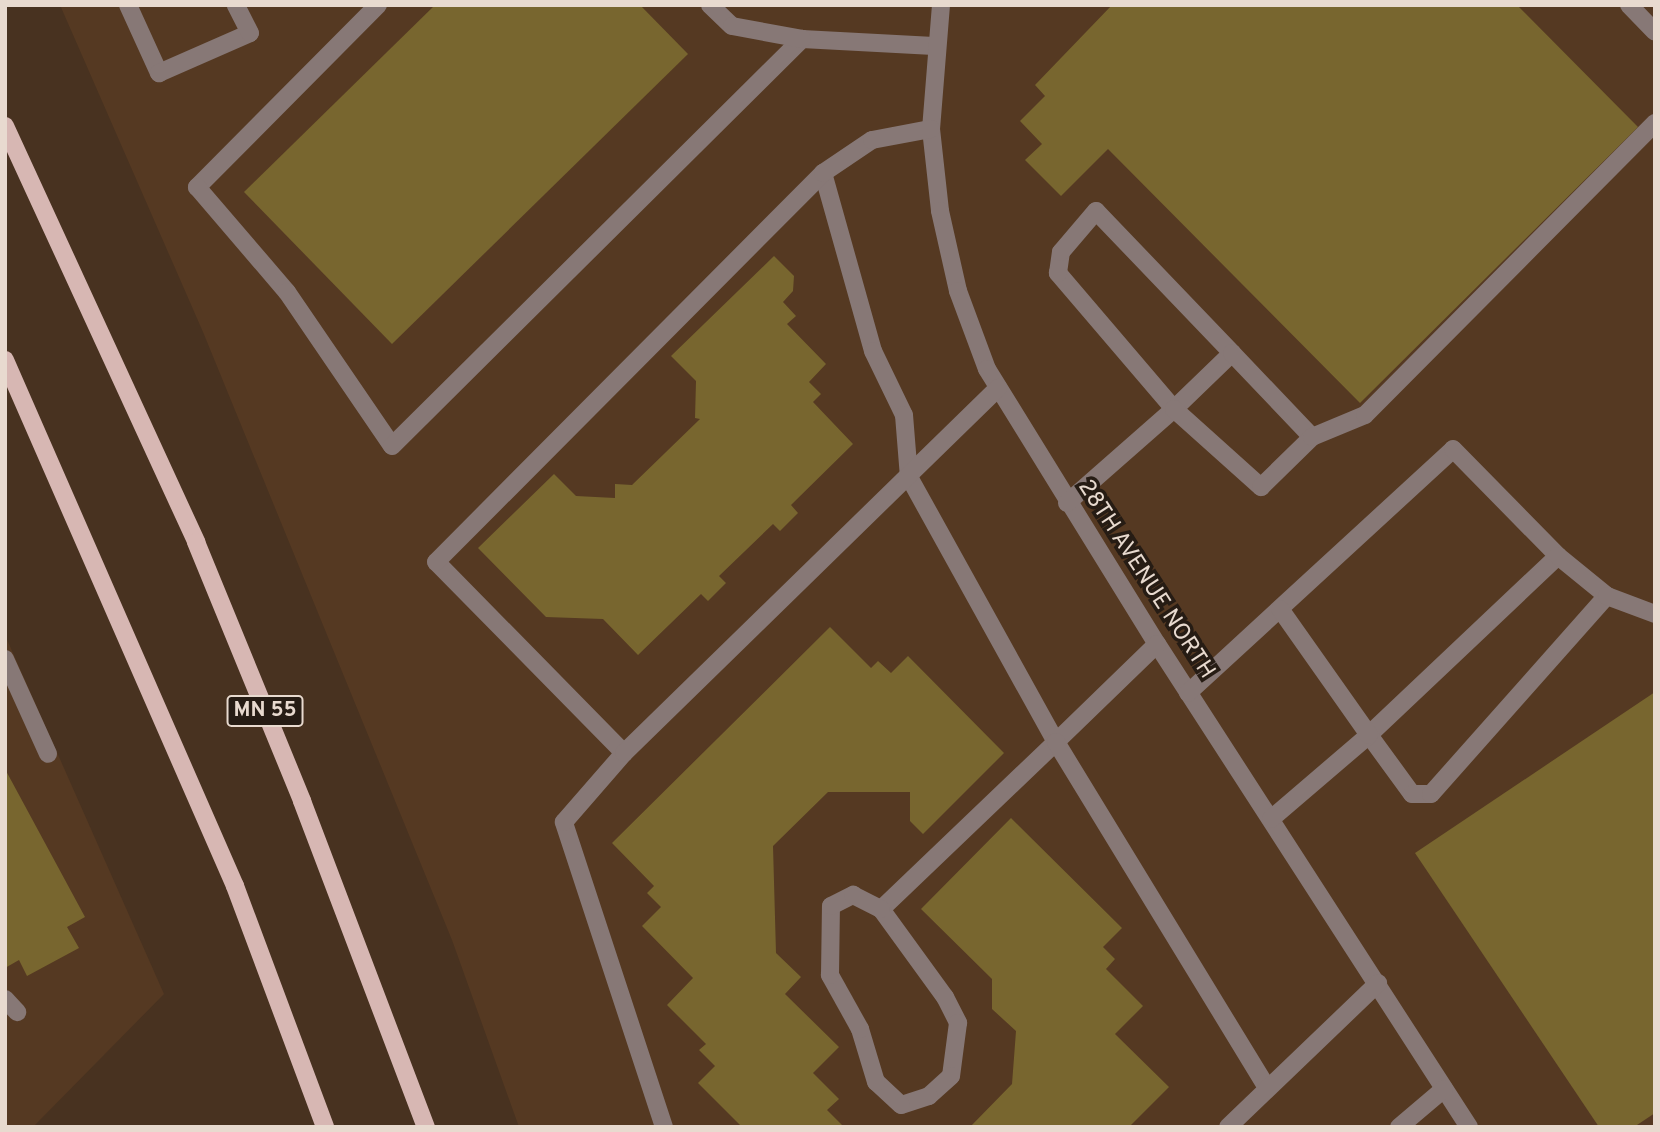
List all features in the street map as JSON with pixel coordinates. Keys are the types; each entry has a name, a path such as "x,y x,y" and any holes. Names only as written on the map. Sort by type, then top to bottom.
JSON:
{"main road":[{"name":"MN 55","path":"5,126 196,542 302,801 426,1127"},
{"path":"5,360 229,873 325,1127"}],"street":[{"path":"128,5 159,73 250,33 236,5"},
{"path":"378,5 198,187 287,292 392,446 802,39"},
{"path":"709,5 732,26 802,39 934,46"},
{"name":"28TH AVENUE NORTH","path":"941,5 934,46 931,129 940,211 958,290 998,387 1067,503 1469,1127"},
{"path":"1629,5 1655,32"},
{"path":"1312,437 1096,211 1061,252 1058,274 1174,410 1261,487 1312,437 1365,415 1655,123"},
{"path":"624,753 436,562 823,173 872,140 931,129"},
{"path":"823,173 873,351 904,415 909,477 1056,742 1267,1088"},
{"path":"1067,503 1174,410 1232,353"},
{"path":"664,1127 564,822 624,753 998,387"},
{"path":"1188,693 1453,449 1558,556 1607,596 1655,614"},
{"path":"1271,819 1369,735 1558,556"},
{"path":"1280,608 1412,794 1431,794 1607,596"},
{"path":"881,909 1157,644"},
{"path":"5,659 48,754"},
{"path":"853,895 881,909 945,997 958,1023 951,1076 929,1096 901,1105 876,1082 860,1028 830,975 831,906 853,895"},
{"path":"1228,1127 1378,983"},
{"path":"1399,1127 1444,1089"}],"shaded area":[{"path":"60,5 1655,5 1655,1127 519,1127 452,940 203,332"},
{"path":"5,635 164,994 33,1127 5,1127"}],"building":[{"path":"435,5 640,5 688,54 392,344 244,192"},
{"path":"1112,5 1517,5 1638,127 1360,403 1108,149 1061,196 1025,160 1042,144 1020,121 1045,96 1035,85"},
{"path":"774,256 794,276 793,291 783,302 796,316 787,324 826,364 809,382 821,394 813,402 853,444 791,505 798,513 780,531 773,524 719,576 726,583 708,601 701,594 638,655 603,619 546,617 478,548 554,474 576,496 615,498 615,484 632,485 700,419 695,418 696,381 671,356"},
{"path":"830,627 871,668 878,661 891,673 908,656 1004,753 923,834 910,821 910,792 828,792 773,846 776,953 801,977 785,994 839,1047 813,1073 839,1099 827,1110 844,1127 742,1127 698,1083 715,1066 699,1050 706,1044 667,1005 693,978 642,926 661,907 647,893 654,886 612,843"},
{"path":"1655,692 1655,1113 1634,1127 1599,1127 1415,853"},
{"path":"5,769 85,917 67,927 79,948 27,976 19,960 5,968"},
{"path":"1011,818 1122,928 1103,947 1115,959 1106,969 1143,1006 1115,1034 1169,1087 1129,1127 970,1127 1012,1084 1016,1031 992,1009 992,979 921,909"}]}
